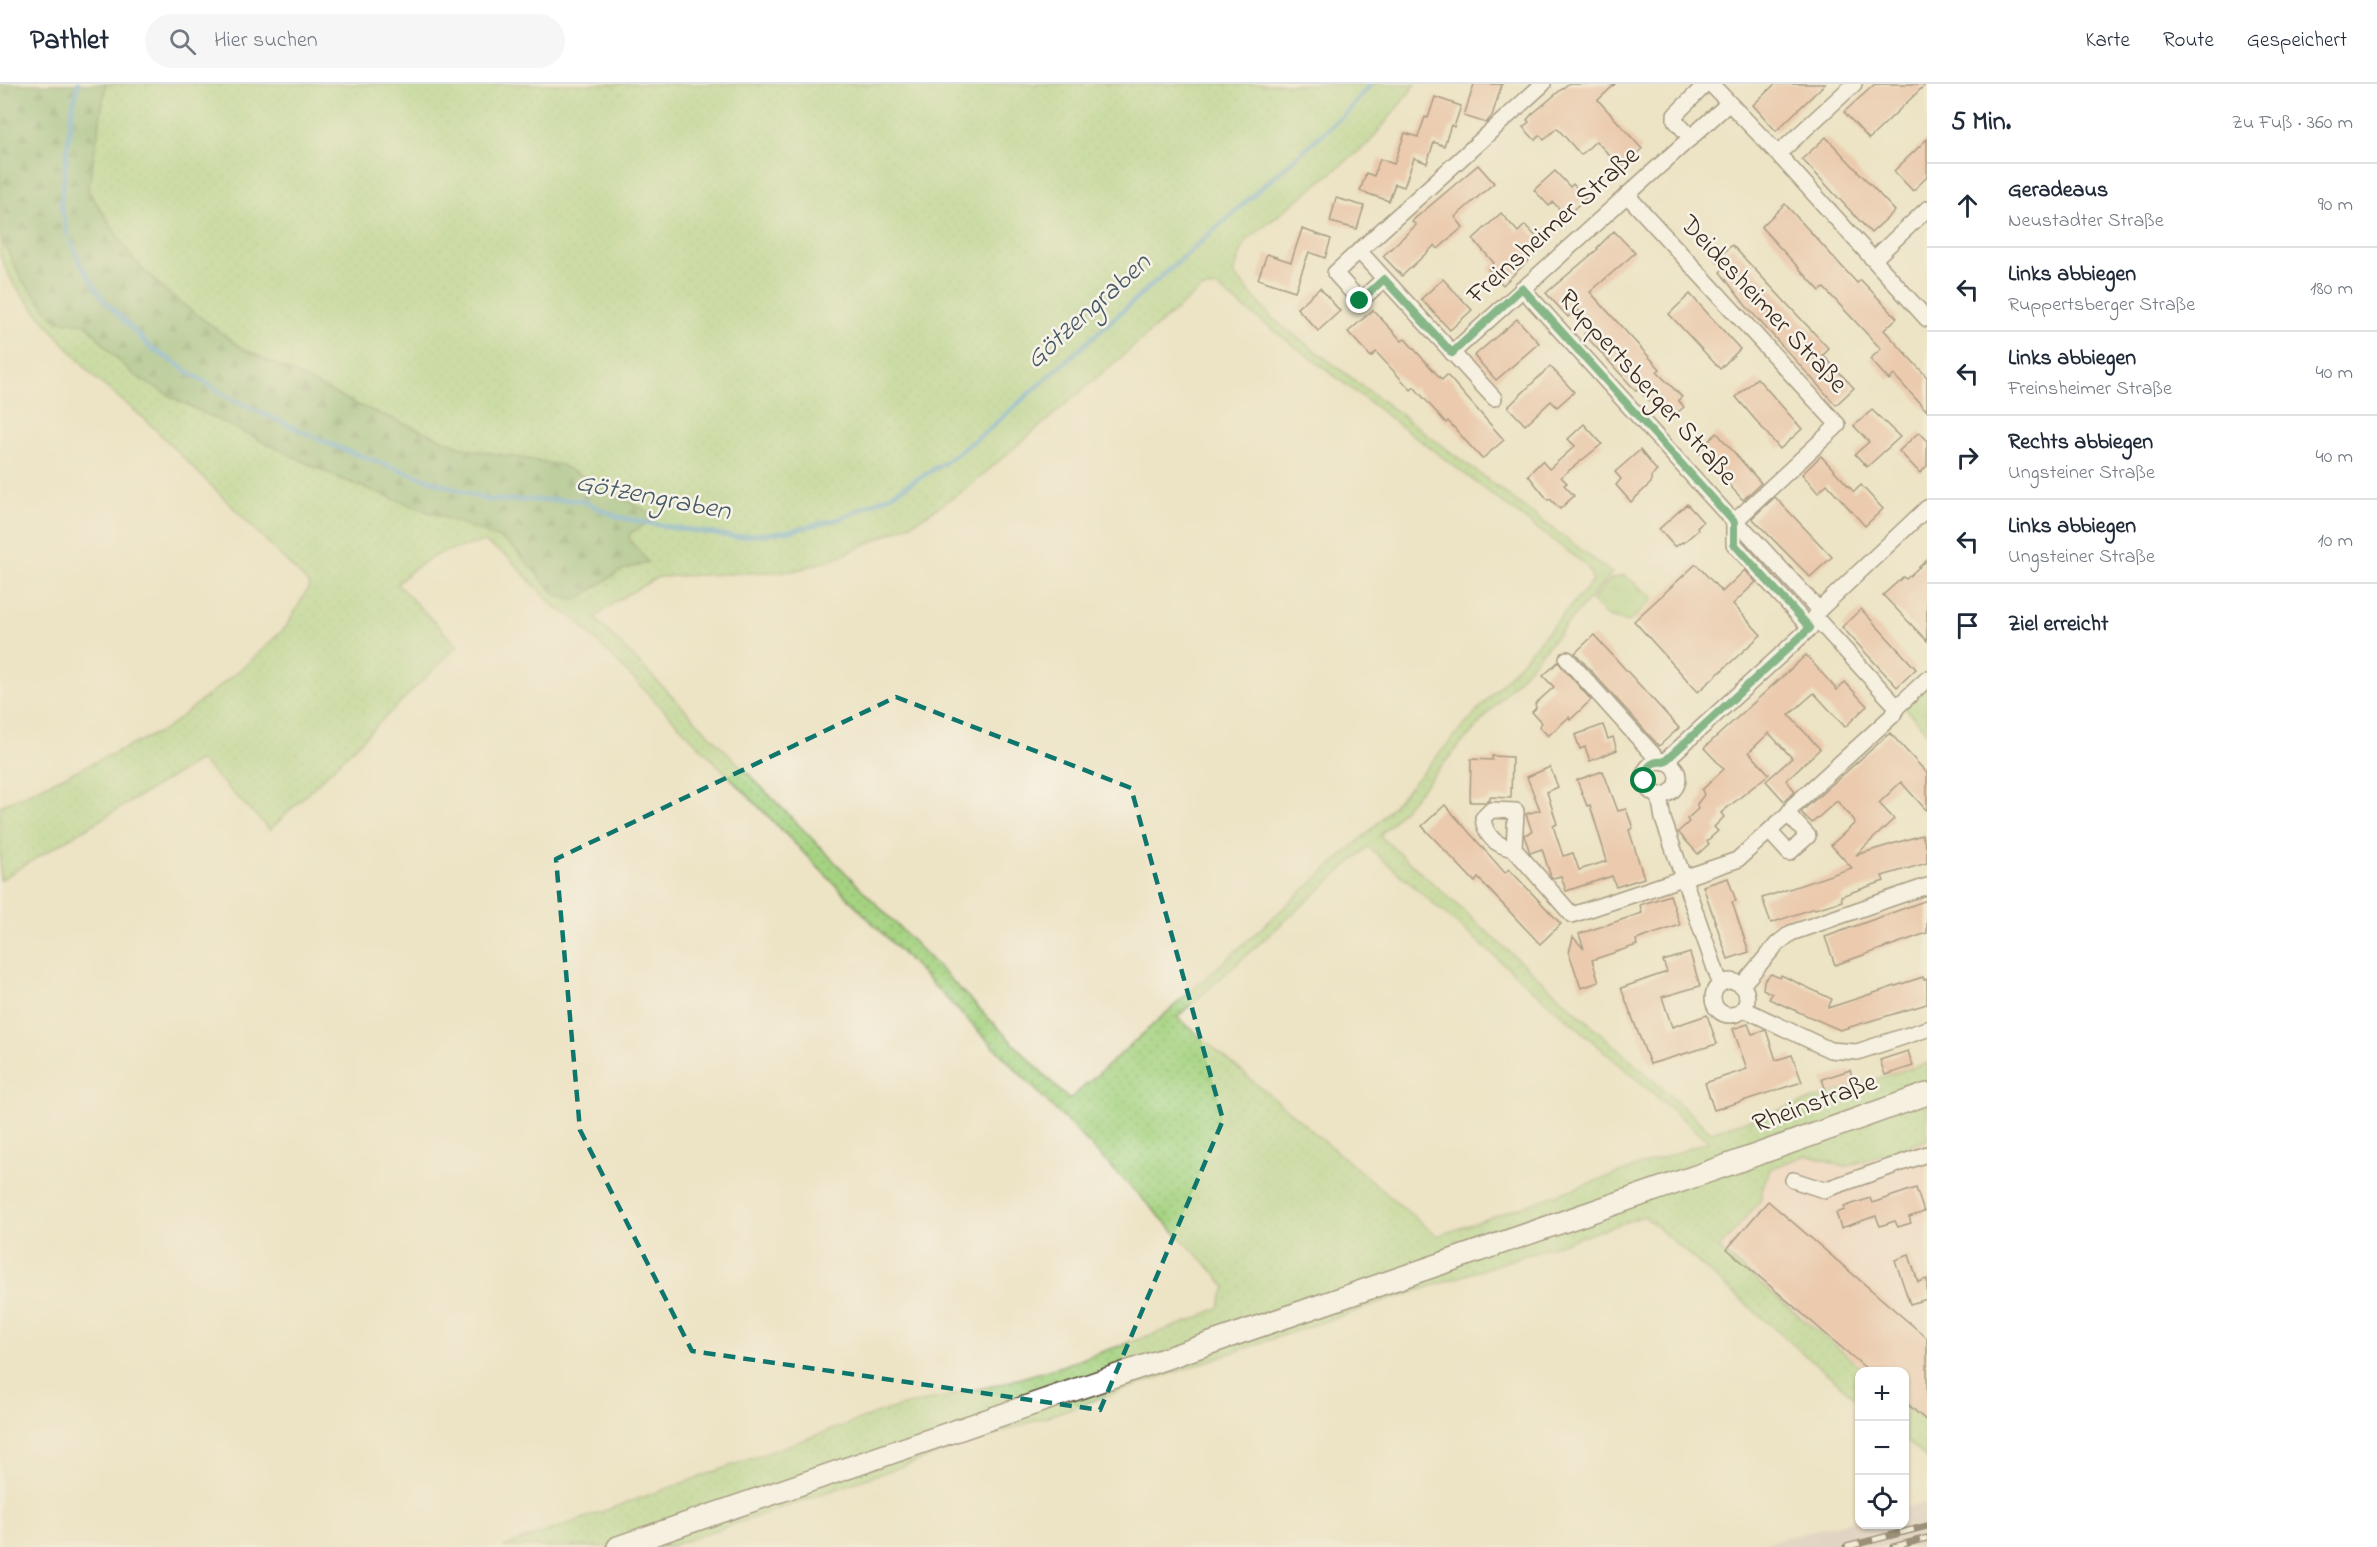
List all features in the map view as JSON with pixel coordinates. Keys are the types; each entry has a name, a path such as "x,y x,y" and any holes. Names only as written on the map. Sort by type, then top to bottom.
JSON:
{"main road":[{"name":"Rheinstraße","path":"618,1547 1722,1167 1927,1094"}],"street":[{"path":"1384,279 1360,301 1335,273 1543,84"},
{"path":"1691,138 1675,120 1675,115 1706,84"},
{"path":"1711,84 1778,154 1927,319"},
{"path":"1778,154 1854,84"},
{"name":"Freinsheimer Straße","path":"1452,353 1728,104"},
{"name":"Deidesheimer Straße","path":"1627,195 1838,425 1734,522"},
{"path":"1874,259 1927,209"},
{"path":"1359,251 1494,398"},
{"name":"Ruppertsberger Straße","path":"1522,288 1734,522 1747,532 1814,618 1897,707"},
{"path":"1567,659 1662,761 1674,767 1677,773 1677,784 1670,793 1659,795 1649,791 1644,776 1649,766 1662,761 1927,508"},
{"path":"1514,849 1572,915 1737,860 1893,715 1897,707 1927,680"},
{"path":"1659,795 1664,819 1720,983"},
{"path":"1769,831 1789,853 1808,836 1788,814"},
{"path":"1742,984 1791,933 1927,886"},
{"path":"1744,1009 1747,994 1742,984 1729,980 1720,983 1713,991 1715,1007 1719,1012 1730,1015 1744,1009 1830,1050 1857,1052 1927,1029"},
{"path":"1793,1180 1824,1190 1927,1154"}],"highlighted area":[{"path":"896,697 1131,788 1223,1120 1100,1410 692,1351 580,1130 556,859"}],"shaded area":[{"path":"1927,1140 1927,1423 1909,1407 1909,1367 1860,1367 1719,1249 1761,1200 1770,1169 1806,1155 1845,1167"},
{"path":"1927,1502 1927,1547 1748,1547 1855,1520 1855,1529 1909,1529 1909,1507"}],"green space":[{"path":"0,84 106,84 88,190 132,258 169,294 242,348 356,404 467,449 561,465 649,512 650,521 629,534 629,539 648,562 620,571 576,600 556,595 513,547 499,538 336,477 179,401 134,375 110,352 87,324 57,321 22,280 0,236"},
{"path":"106,84 1416,84 1369,143 1246,241 1233,273 1273,319 1612,573 1380,836 1711,1132 1927,1063 1927,1140 1845,1167 1806,1155 1770,1169 1761,1200 1719,1249 1860,1367 1855,1367 1855,1398 1644,1216 1263,1342 668,1547 503,1547 890,1409 1001,1384 1062,1366 1193,1320 1218,1308 1226,1288 1217,1275 574,618 553,606 507,556 484,542 437,555 418,566 397,584 458,646 270,830 200,760 0,880 0,806 166,729 248,663 286,627 310,585 146,420 97,380 66,346 14,285 0,256 0,236 22,280 87,324 110,352 134,375 179,401 336,477 499,538 513,547 556,595 576,600 620,571 648,562 629,539 629,534 650,521 561,465 467,449 356,404 242,348 169,294 132,258 88,190","holes":["1216,287 1587,566 1593,581 1373,828 1069,1100 595,618 616,601 658,577 794,571 836,558 913,523 965,490 1201,289","1368,847 1708,1141 1437,1236 1177,1017"]},
{"path":"1624,575 1654,598 1629,622 1608,617 1591,601 1611,579"},
{"path":"1927,688 1927,732 1905,708"},
{"path":"1909,1407 1927,1423 1927,1459 1909,1443"}],"building":[{"path":"1474,84 1502,84 1492,116 1486,123 1464,116"},
{"path":"1568,84 1615,84 1598,100 1642,149 1621,167 1596,141 1581,155 1557,128 1544,140 1540,135 1535,140 1523,127 1529,122 1527,120"},
{"path":"1775,84 1825,84 1776,131 1753,105"},
{"path":"1875,84 1926,84 1869,139 1844,112"},
{"path":"1435,97 1461,106 1444,146 1434,142 1427,163 1414,158 1404,187 1395,184 1389,201 1360,191 1366,173 1374,176 1380,159 1394,164 1405,133 1418,137"},
{"path":"1826,137 1895,211 1871,233 1802,159"},
{"path":"1927,139 1927,177 1913,191 1894,171"},
{"path":"1478,165 1494,183 1455,217 1463,227 1438,249 1435,245 1402,276 1383,256 1416,225 1412,221"},
{"path":"1555,171 1570,187 1573,184 1586,198 1566,216 1553,202 1549,206 1534,190"},
{"path":"1336,198 1364,206 1357,229 1330,222"},
{"path":"1785,204 1857,283 1861,280 1897,318 1884,330 1927,377 1927,411 1894,375 1889,380 1870,359 1881,349 1824,288 1820,291 1761,227"},
{"path":"1501,213 1518,232 1525,225 1544,245 1503,285 1488,269 1494,263 1473,239"},
{"path":"1302,229 1331,239 1325,258 1309,252 1295,291 1258,279 1267,254 1291,262"},
{"path":"1614,231 1635,253 1590,292 1660,369 1657,372 1682,397 1678,400 1684,407 1671,418 1665,412 1662,415 1638,389 1636,391 1584,334 1593,326 1577,309 1568,317 1546,293 1598,249"},
{"path":"1732,245 1829,349 1823,355 1854,388 1836,405 1746,306 1720,272 1724,268 1716,260"},
{"path":"1443,279 1472,310 1450,330 1421,299"},
{"path":"1320,288 1340,311 1318,331 1297,308"},
{"path":"1690,294 1740,349 1720,369 1669,314"},
{"path":"1373,310 1402,341 1405,339 1442,380 1447,375 1504,440 1482,459 1414,387 1411,390 1376,352 1371,357 1348,332"},
{"path":"1517,319 1539,343 1496,380 1474,356"},
{"path":"1550,366 1574,392 1557,407 1551,401 1525,425 1508,407"},
{"path":"1757,378 1802,429 1780,449 1736,397"},
{"path":"1872,410 1900,437 1867,467 1855,454 1869,442 1854,426"},
{"path":"1584,424 1602,444 1561,477 1567,483 1564,485 1574,496 1560,509 1550,499 1548,500 1528,475 1542,461 1549,469 1575,446 1568,439"},
{"path":"1919,432 1927,440 1927,466 1920,473 1899,451"},
{"path":"1717,433 1761,483 1743,500 1698,451"},
{"path":"1640,450 1657,471 1651,477 1651,483 1631,502 1616,485 1621,479 1615,472"},
{"path":"1821,456 1854,492 1861,485 1883,509 1865,526 1827,484 1818,493 1802,474"},
{"path":"1775,497 1832,557 1810,577 1752,518"},
{"path":"1687,504 1703,522 1697,528 1698,530 1675,547 1659,529"},
{"path":"1927,560 1927,641 1883,595"},
{"path":"1696,564 1722,592 1745,570 1756,582 1733,604 1761,635 1698,692 1634,621"},
{"path":"1861,609 1916,669 1897,687 1842,627"},
{"path":"1594,635 1679,728 1659,746 1575,653"},
{"path":"1806,655 1837,690 1845,682 1867,706 1845,727 1814,693 1789,715 1820,749 1786,780 1795,791 1784,801 1766,781 1792,758 1769,733 1749,752 1769,774 1721,813 1724,817 1714,827 1718,831 1698,854 1678,832 1698,809 1697,804 1704,795 1702,790 1724,769 1704,748"},
{"path":"1558,662 1591,700 1570,720 1569,717 1548,736 1539,726 1542,723 1532,712 1536,708 1535,704 1554,687 1543,676"},
{"path":"1603,725 1608,739 1613,737 1617,750 1590,761 1585,747 1580,749 1575,735"},
{"path":"1890,733 1927,773 1927,811 1901,782 1879,803 1894,819 1856,855 1922,835 1927,849 1927,863 1882,876 1884,881 1841,896 1842,901 1771,923 1762,898 1852,868 1831,845 1855,823 1837,801 1812,823 1801,812"},
{"path":"1492,756 1512,757 1511,798 1490,797 1490,800 1485,802 1470,802 1471,759 1492,760"},
{"path":"1550,767 1558,787 1547,792 1557,824 1553,826 1563,856 1573,853 1579,870 1607,861 1590,805 1587,806 1577,780 1603,771 1618,811 1626,809 1633,828 1629,830 1644,878 1616,887 1612,876 1566,891 1561,876 1551,877 1542,849 1530,853 1524,835 1532,832 1526,814 1540,810 1527,777"},
{"path":"1445,805 1505,873 1509,869 1561,924 1540,944 1478,878 1475,882 1422,826"},
{"path":"1728,878 1736,901 1732,902 1749,952 1728,959 1703,886"},
{"path":"1670,895 1680,925 1636,940 1637,945 1592,960 1599,982 1581,988 1569,953 1573,937 1584,949 1579,934 1642,913 1640,905"},
{"path":"1927,900 1927,933 1835,965 1825,937"},
{"path":"1690,953 1700,986 1662,997 1672,1027 1707,1015 1717,1044 1650,1064 1621,988 1667,972 1663,961"},
{"path":"1771,974 1780,978 1781,975 1832,999 1828,1008 1923,977 1924,980 1927,979 1927,1004 1840,1030 1769,999 1772,994 1763,989 1764,981"},
{"path":"1748,1024 1752,1034 1766,1030 1776,1060 1792,1055 1802,1082 1714,1110 1705,1083 1747,1069 1733,1029"},
{"path":"1908,1051 1913,1066 1885,1075 1880,1060"},
{"path":"1850,1070 1855,1085 1827,1094 1822,1079"},
{"path":"1916,1188 1924,1212 1909,1217 1911,1223 1898,1227 1895,1221 1880,1226 1876,1216 1841,1228 1836,1213 1845,1210 1844,1207 1870,1198 1872,1203"},
{"path":"1768,1201 1927,1338 1927,1421 1909,1405 1909,1367 1864,1367 1727,1249"},
{"path":"1909,1255 1918,1282 1927,1279 1927,1299 1910,1304 1895,1260"}],"waterway":[{"name":"Götzengraben","path":"67,235 61,205 71,116 78,84"},
{"name":"Götzengraben","path":"71,242 80,263 103,299 150,347 229,398 339,448 486,500 580,500 618,517 735,537 790,531 839,519 891,495 944,463 987,431 1347,112 1371,84"}],"railway":[{"path":"1846,1547 1927,1526"},
{"path":"1893,1547 1927,1538"}],"route":[{"path":"1360,301 1384,279 1452,353 1522,288 1734,522 1734,544 1810,628 1664,762 1659,761 1649,766 1644,781"}]}
